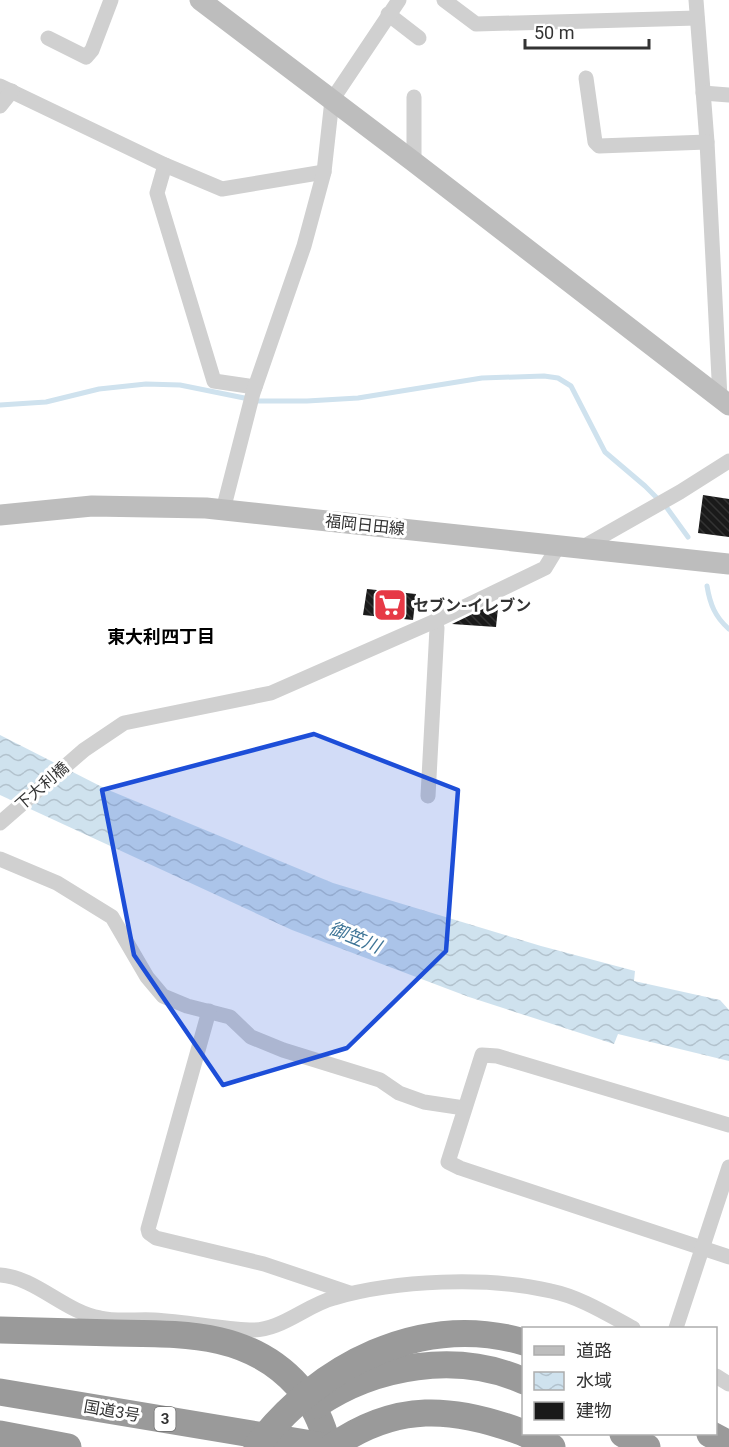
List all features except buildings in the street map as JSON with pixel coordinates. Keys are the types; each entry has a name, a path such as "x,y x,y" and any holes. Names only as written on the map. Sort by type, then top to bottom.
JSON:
{"highway":[{"path":"0,1330 147,1333 209,1338 252,1350 289,1376 304,1393 317,1414 330,1447 361,1429 386,1419 411,1413 439,1412 467,1415 496,1422 522,1432"},
{"path":"267,1447 315,1386 366,1355 394,1344 426,1337 459,1334 488,1335 522,1342"},
{"path":"257,1447 269,1431 298,1410 355,1383 383,1373 415,1366 452,1365 485,1369 522,1380"},
{"name":"国道3号","path":"0,1392 330,1447"},
{"path":"0,1399 216,1447"},
{"path":"0,1434 68,1447"},
{"path":"529,1435 552,1447"},
{"path":"625,1435 647,1447"},
{"path":"712,1435 729,1444"},
{"path":"0,1440 31,1447"}],"main road":[{"path":"200,0 724,401"},
{"name":"福岡日田線","path":"2,510 92,507 206,508 729,564"}],"street":[{"path":"48,38 86,57 92,50 111,0"},
{"path":"224,510 253,395 304,246 324,172 332,100 399,0"},
{"path":"444,0 476,24 697,18"},
{"path":"696,0 724,401"},
{"path":"388,14 419,38"},
{"path":"586,78 595,142 599,147 707,142"},
{"path":"0,106 6,89 165,165 222,189 324,172"},
{"path":"703,93 729,95"},
{"path":"414,97 414,162"},
{"path":"165,165 157,193 214,381 253,395"},
{"path":"583,547 729,461"},
{"name":"下大利橋","path":"0,823 84,750 124,723 271,693 435,621 545,568 559,545"},
{"path":"428,796 437,628 435,621"},
{"path":"0,859 57,883 112,917 147,977 163,996 187,1006 230,1017 252,1037 284,1050 380,1080 399,1093 424,1102 464,1108"},
{"path":"209,1011 148,1229 149,1233 156,1238 264,1264 350,1293"},
{"path":"729,1125 497,1056 482,1055 448,1162 460,1168 729,1257"},
{"path":"677,1327 729,1167"},
{"path":"0,1275 20,1280 78,1311 100,1318 152,1320 253,1330 273,1325 330,1299 350,1293 410,1283 480,1283 551,1291 582,1302 629,1327"}],"highlighted area":[{"path":"314,734 458,790 446,951 347,1048 223,1085 134,955 102,790"}],"water":[{"name":"御笠川","path":"0,735 106,789 333,883 541,946 635,971 634,981 720,1000 729,1010 729,1061 618,1034 614,1044 469,997 292,930 0,795"}],"waterway":[{"path":"0,405 46,402 99,389 146,384 180,385 259,401 307,401 358,398 482,378 544,376 558,378 571,386 605,452 667,508 688,537"},
{"path":"707,586 714,610 729,629"}],"place":[{"name":"セブン-イレブン","path":"390,605"}],"district":[{"name":"東大利四丁目","path":"161,636"}]}
